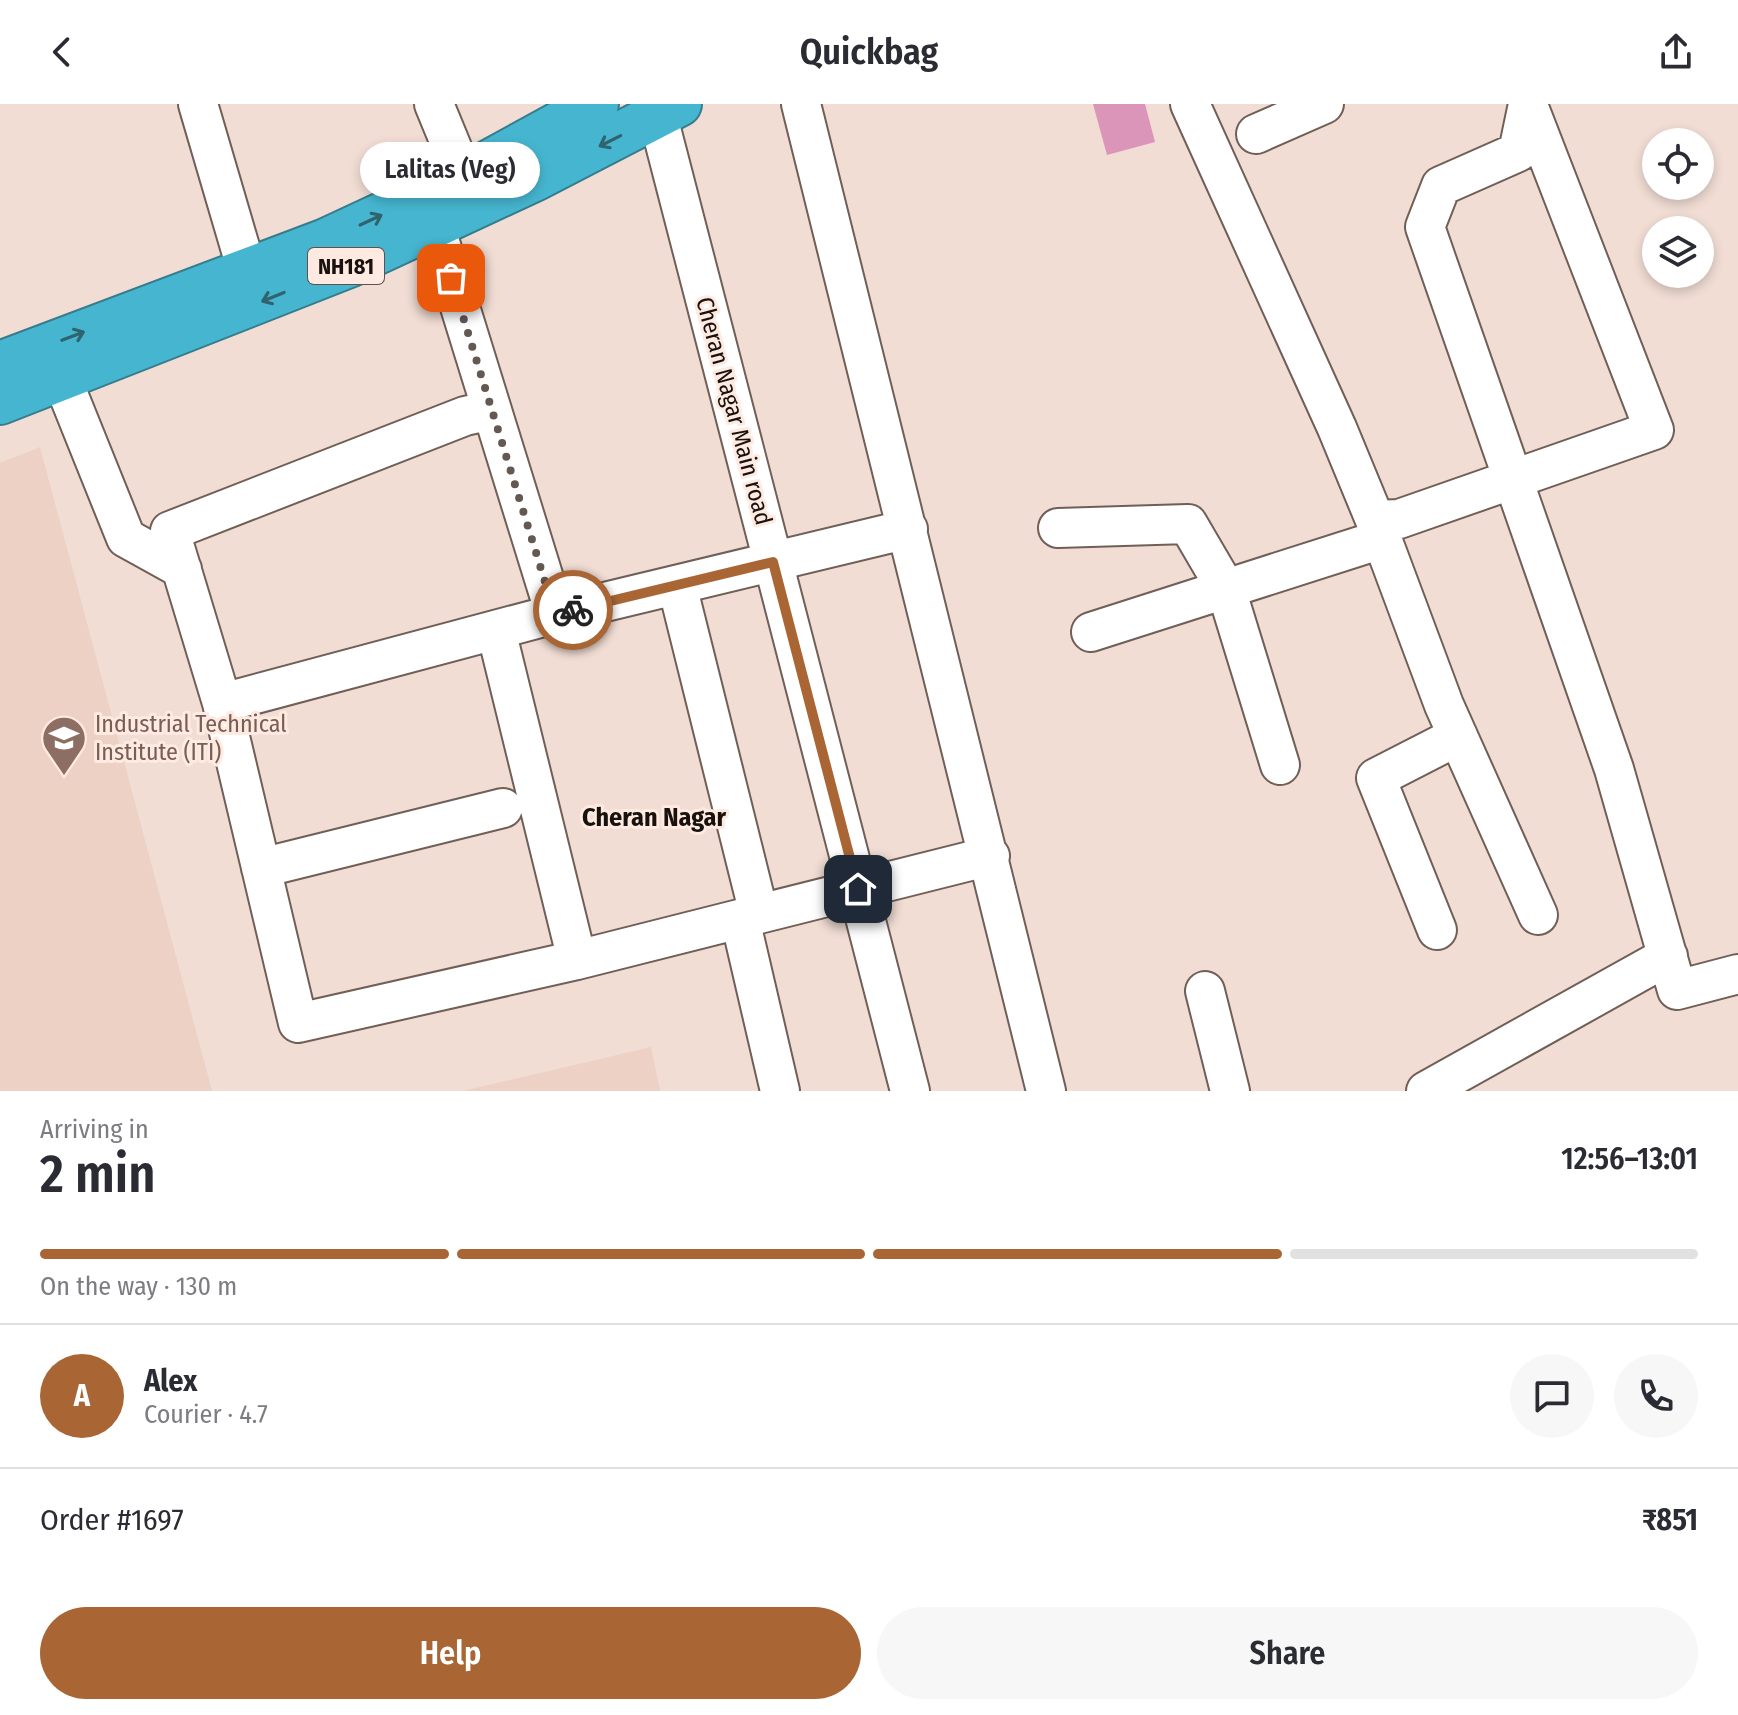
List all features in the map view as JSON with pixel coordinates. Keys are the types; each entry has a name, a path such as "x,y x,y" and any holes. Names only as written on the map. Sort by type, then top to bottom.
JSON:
{"highway":[{"name":"NH181","path":"0,364 326,241 464,177 583,107"},
{"name":"NH181","path":"0,402 270,298 435,226 663,108"}],"street":[{"path":"198,104 247,271"},
{"path":"434,104 464,177"},
{"path":"801,104 1046,1091"},
{"path":"1190,104 1337,428 1458,736 1538,915"},
{"path":"1256,134 1324,104"},
{"path":"1528,104 1518,152 1441,186 1425,227 1614,769 1677,990 1738,974"},
{"path":"1091,632 1226,589 1399,519 1654,430 1528,104"},
{"name":"Cheran Nagar Main road","path":"663,108 773,562 910,1091"},
{"path":"435,226 555,614"},
{"path":"62,379 126,538 182,569"},
{"path":"492,410 465,416 170,531 222,703 298,1023 577,960 990,856"},
{"path":"1058,528 1188,524 1226,589 1280,765"},
{"path":"222,703 555,614 908,529"},
{"path":"677,585 749,917 780,1091"},
{"path":"496,630 577,960"},
{"path":"1437,930 1376,778 1458,736"},
{"path":"261,868 503,808"},
{"path":"1426,1091 1668,956"},
{"path":"1205,991 1230,1091"}],"shaded area":[{"name":"Industrial Technical Institute (ITI)","path":"40,447 212,1091 0,1091 0,463"},
{"path":"651,1047 660,1091 463,1091"}],"building":[{"path":"1093,104 1145,104 1155,142 1107,155"}],"way so far":[{"path":"451,278 555,614 573,610"}],"place":[{"name":"Lalitas (Veg)","path":"451,278"},
{"name":"Industrial Technical Institute (ITI)","path":"64,777"}],"district":[{"name":"Cheran Nagar","path":"654,817"}],"route":[{"path":"573,610 773,562 858,889"}]}
